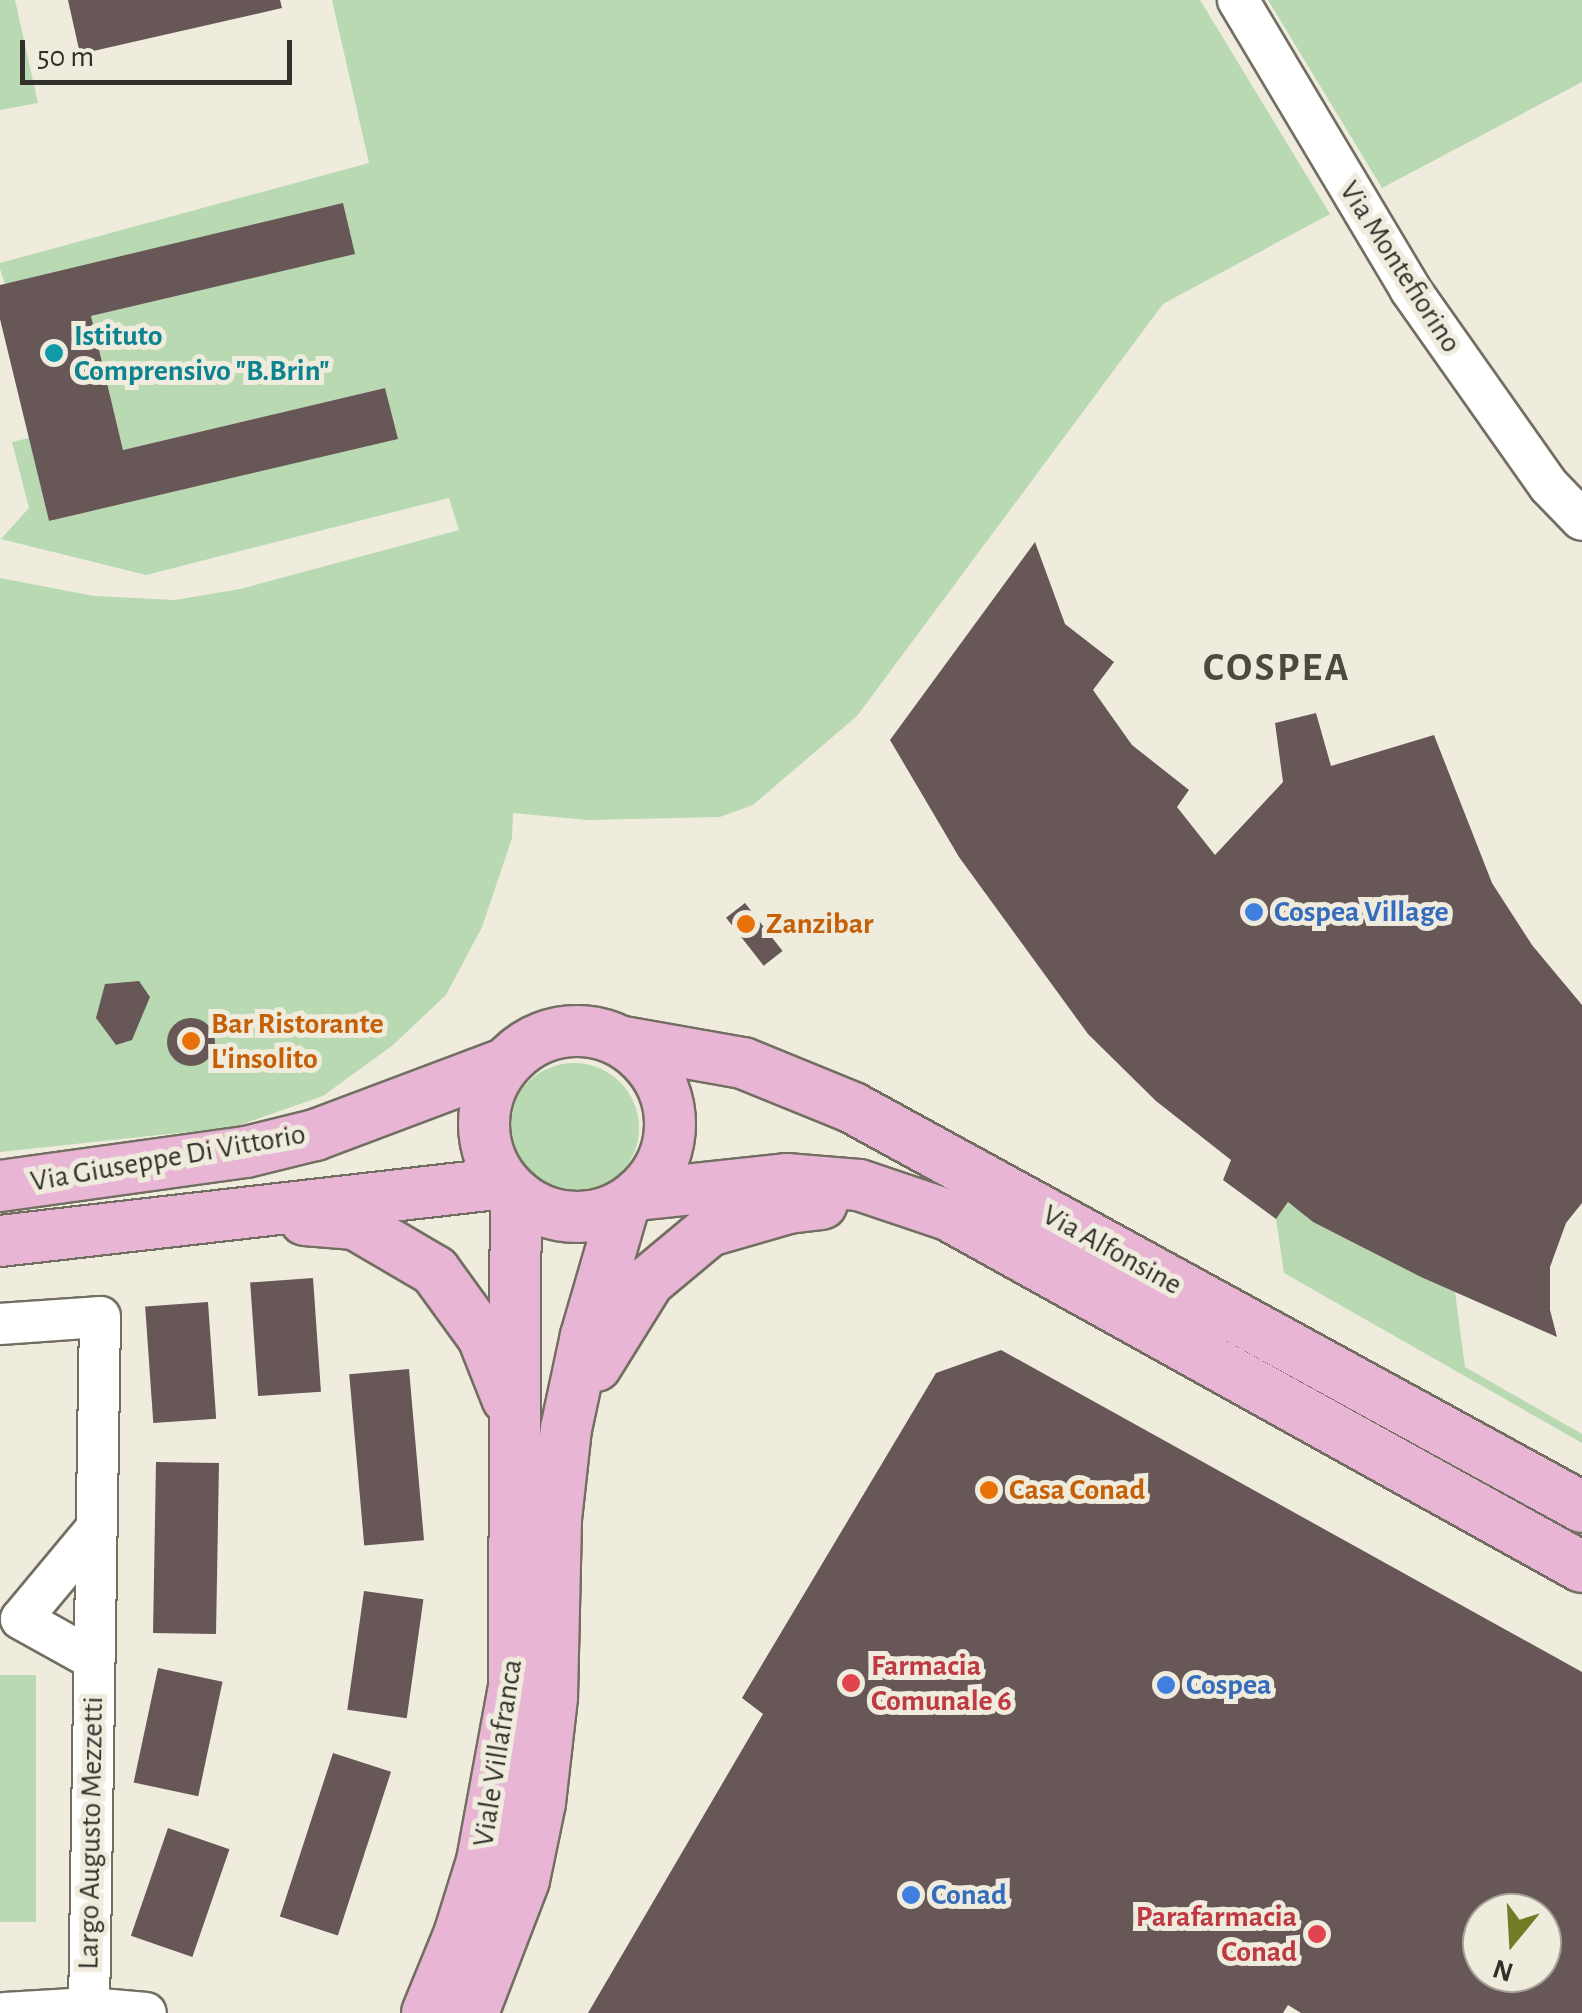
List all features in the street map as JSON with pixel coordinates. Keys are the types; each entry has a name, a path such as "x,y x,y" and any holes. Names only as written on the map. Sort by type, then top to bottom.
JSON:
{"main road":[{"path":"588,1030 624,1042 647,1061 663,1087 670,1116 662,1159 630,1200 592,1215 558,1215 510,1189 491,1161 484,1124 491,1086 504,1064 541,1037 564,1031 588,1030"},
{"name":"Via Alfonsine","path":"624,1042 743,1063 853,1108 1582,1507"},
{"name":"Via Giuseppe Di Vittorio","path":"0,1186 246,1152 315,1134 504,1064"},
{"name":"Via Alfonsine","path":"630,1200 786,1179 859,1185 948,1215 1582,1567"},
{"name":"Via Giuseppe Di Vittorio","path":"0,1241 250,1215 349,1198 510,1189"},
{"name":"Viale Villafranca","path":"427,2013 459,1936 482,1861 514,1687 517,1424 510,1189"},
{"name":"Viale Villafranca","path":"473,2013 524,1880 540,1803 552,1696 556,1519 566,1429 586,1336 630,1200"},
{"name":"Viale Villafranca","path":"566,1429 606,1345 649,1281 709,1232 788,1208 858,1201 948,1215"},
{"name":"Viale Villafranca","path":"250,1215 356,1224 435,1270 483,1337 517,1424"}],"street":[{"name":"Via Montefiorino","path":"1238,0 1410,289 1549,486 1582,520"},
{"name":"Largo Augusto Mezzetti","path":"0,1324 100,1317 89,2008"},
{"name":"Largo Augusto Mezzetti","path":"92,1659 10,1620 96,1529"},
{"path":"5,2013 89,2008 146,2013"}],"green space":[{"path":"0,0 15,0 38,103 0,110"},
{"path":"332,0 1200,0 1330,214 1163,304 857,716 753,805 720,817 588,820 513,813 512,838 482,927 446,995 393,1045 323,1096 234,1127 0,1152 0,578 94,596 175,600 240,589 459,530 449,498 146,575 1,539 29,508 12,442 29,438 49,521 397,438 385,388 123,450 91,316 354,254 343,204 5,284 0,269 0,263 369,163"},
{"path":"1268,0 1582,0 1582,82 1382,188"},
{"path":"574,1063 599,1068 620,1082 634,1103 639,1128 634,1153 620,1174 599,1188 574,1193 549,1188 528,1174 514,1153 509,1128 514,1103 528,1082 549,1068"},
{"path":"1288,1202 1313,1222 1455,1292 1465,1367 1582,1434 1582,1443 1284,1273 1276,1219"},
{"path":"0,1675 36,1675 36,1922 0,1922"}],"building":[{"path":"68,0 280,0 282,8 80,54"},
{"name":"Istituto Comprensivo \"B.Brin\"","path":"343,203 355,254 91,316 123,450 385,388 398,439 49,521 0,319 0,285"},
{"name":"Cospea Village","path":"1035,542 1065,624 1114,662 1093,690 1132,745 1189,790 1177,807 1215,855 1283,782 1275,723 1316,713 1331,766 1434,735 1492,883 1532,945 1582,1005 1582,1203 1566,1223 1550,1267 1550,1310 1557,1337 1421,1277 1313,1222 1288,1202 1276,1219 1223,1180 1231,1160 1156,1101 1088,1034 959,857 890,740"},
{"path":"745,903 783,951 764,966 726,918"},
{"path":"139,981 150,997 132,1040 116,1045 96,1018 105,984"},
{"path":"191,1018 208,1025 215,1042 208,1059 191,1066 174,1059 167,1042 174,1025"},
{"path":"313,1278 321,1392 258,1396 250,1282"},
{"path":"208,1302 216,1419 153,1423 145,1306"},
{"name":"Cospea","path":"1001,1350 1582,1672 1582,2013 1301,2013 1288,2005 1283,2013 588,2013 763,1714 742,1698 936,1373"},
{"path":"409,1369 424,1540 364,1546 349,1374"},
{"path":"156,1462 219,1463 216,1634 153,1633"},
{"path":"364,1591 423,1599 407,1718 347,1710"},
{"path":"158,1668 223,1682 198,1796 134,1782"},
{"path":"333,1753 391,1772 338,1935 280,1917"},
{"path":"168,1828 229,1849 192,1957 131,1936"}],"place":[{"name":"Istituto Comprensivo \"B.Brin\"","path":"54,353"},
{"name":"Cospea Village","path":"1254,912"},
{"name":"Zanzibar","path":"746,924"},
{"name":"Bar Ristorante L'insolito","path":"191,1041"},
{"name":"Casa Conad","path":"989,1490"},
{"name":"Farmacia Comunale 6","path":"851,1683"},
{"name":"Cospea","path":"1166,1685"},
{"name":"Conad","path":"911,1895"},
{"name":"Parafarmacia Conad","path":"1317,1934"}],"district":[{"name":"COSPEA","path":"1277,668"}]}
